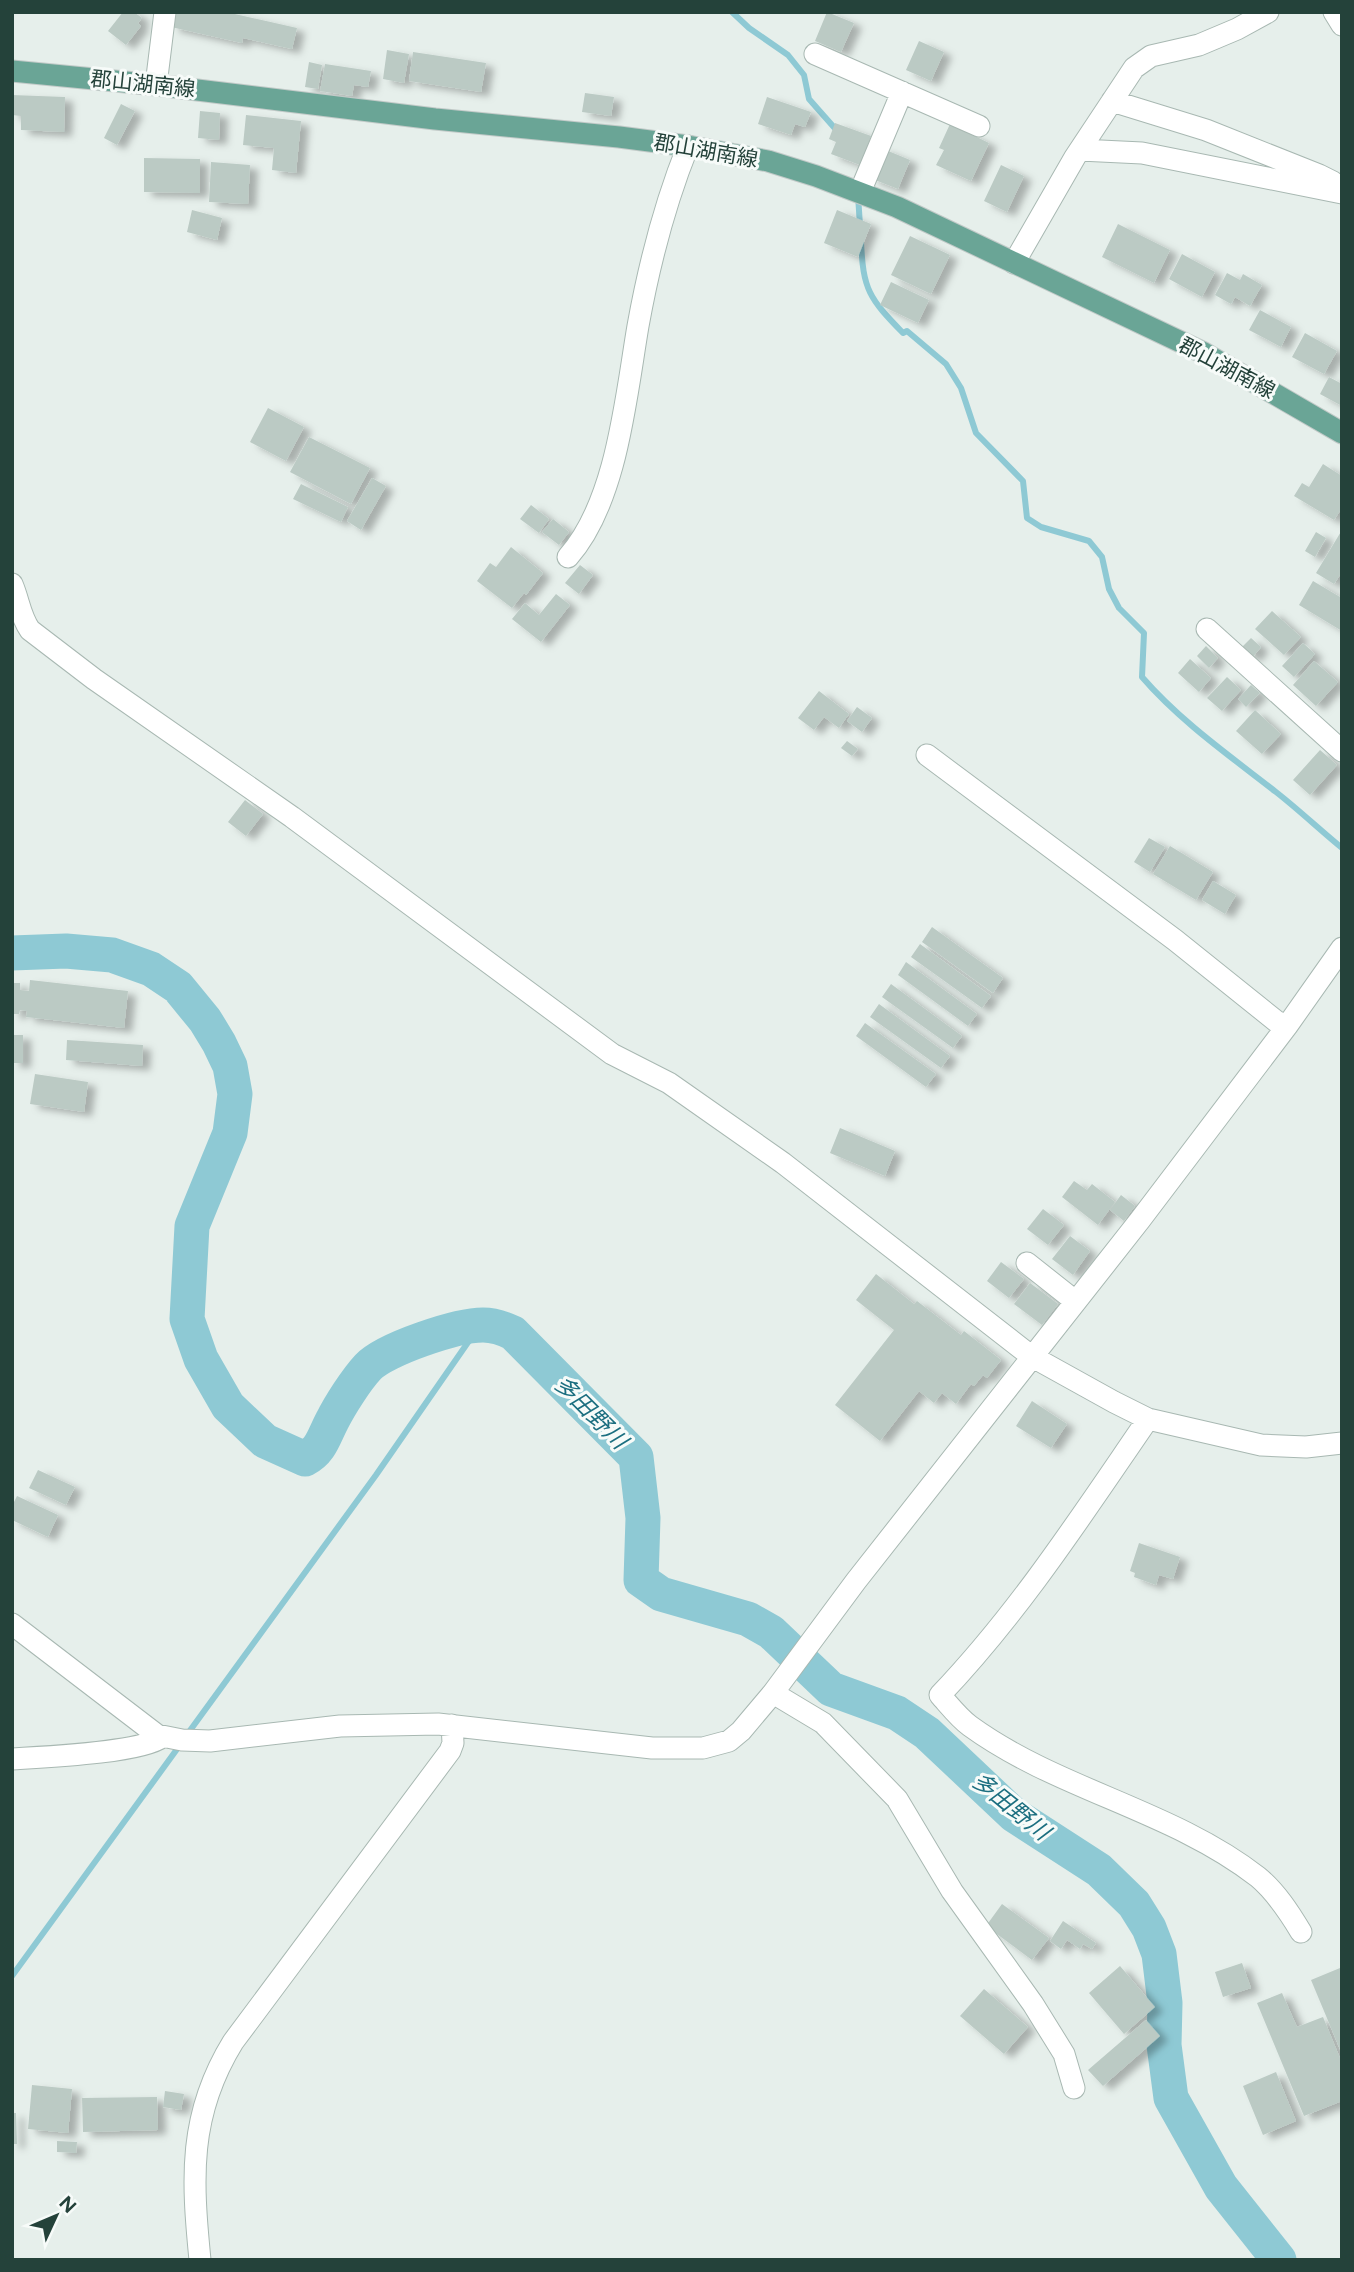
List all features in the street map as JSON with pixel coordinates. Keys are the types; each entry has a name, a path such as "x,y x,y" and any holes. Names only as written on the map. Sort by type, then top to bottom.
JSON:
{"main road":[{"name":"郡山湖南線","path":"12,71 688,146 768,161 897,207 1014,262 1204,354 1342,433"}],"street":[{"path":"156,85 164,12"},
{"path":"1014,262 1080,150 1135,68 1151,56 1199,45 1268,12"},
{"path":"1334,12 1342,25"},
{"path":"815,54 979,126"},
{"path":"860,192 902,92"},
{"path":"1112,101 1206,131 1320,175 1342,191"},
{"path":"568,557 590,529 609,473 628,403 638,326 654,251 675,177 688,146"},
{"path":"1080,150 1142,153 1342,191"},
{"path":"12,584 20,601 18,620 94,679 292,817 612,1054 669,1083 783,1163 1031,1356 1148,1419 1261,1445 1307,1447 1342,1443"},
{"path":"1207,629 1342,751"},
{"path":"927,755 1175,940 1276,1021 1287,1026"},
{"path":"12,1625 162,1737 210,1741 340,1726 452,1725 652,1748 703,1748 729,1741 774,1693 856,1581 1287,1026 1342,948"},
{"path":"1027,1263 1076,1301"},
{"path":"1148,1419 1010,1617 979,1655 940,1695 968,1725 1032,1764 1202,1840 1259,1878 1284,1904 1301,1931"},
{"path":"774,1693 823,1723 897,1799 952,1891 1026,1994 1065,2054 1074,2088"},
{"path":"200,2260 194,2208 196,2158 204,2105 217,2068 233,2042 450,1751 453,1743 452,1725"},
{"path":"12,1759 134,1746 162,1737"}],"building":[{"path":"123,12 134,12 142,18 138,23 141,26 126,45 108,31"},
{"path":"174,12 226,12 297,28 292,49 243,38 242,43 171,27"},
{"path":"827,12 854,23 841,52 815,41"},
{"path":"919,41 944,52 931,81 906,70"},
{"path":"387,50 409,54 404,83 383,79"},
{"path":"413,52 486,63 481,92 409,81"},
{"path":"309,62 322,65 318,89 305,87"},
{"path":"325,64 371,71 368,87 354,85 352,96 320,91"},
{"path":"585,93 614,97 611,116 582,112"},
{"path":"12,95 65,97 64,132 21,130 21,116 12,115"},
{"path":"767,97 811,112 805,127 795,124 791,135 758,124"},
{"path":"121,104 135,111 117,145 104,138"},
{"path":"200,111 220,113 219,140 198,138"},
{"path":"246,115 301,121 296,173 272,170 274,148 243,145"},
{"path":"835,123 871,136 860,165 831,154 836,142 829,139"},
{"path":"950,124 989,143 971,181 936,165 944,150 939,148"},
{"path":"881,148 910,160 898,189 870,178"},
{"path":"144,158 200,159 200,193 144,192"},
{"path":"211,162 250,165 248,204 209,202"},
{"path":"1001,165 1024,176 1007,212 984,201"},
{"path":"192,210 222,218 217,240 187,232"},
{"path":"837,210 871,224 858,257 824,243"},
{"path":"1118,224 1170,250 1154,283 1102,257"},
{"path":"910,236 950,255 931,294 891,275"},
{"path":"1182,254 1215,272 1202,297 1169,279"},
{"path":"1227,273 1240,280 1243,274 1262,285 1250,306 1235,297 1231,304 1215,295"},
{"path":"891,282 929,300 918,323 880,305"},
{"path":"1260,310 1291,327 1281,347 1249,330"},
{"path":"1305,333 1337,351 1324,374 1292,357"},
{"path":"1329,377 1342,384 1342,406 1320,394"},
{"path":"268,408 304,427 286,461 250,442"},
{"path":"309,437 370,468 351,504 290,472"},
{"path":"1323,464 1342,476 1342,508 1334,520 1294,496 1302,483 1309,487"},
{"path":"372,478 386,486 361,530 347,521"},
{"path":"301,484 348,507 341,522 293,499"},
{"path":"531,505 549,519 539,533 520,519"},
{"path":"553,519 569,532 559,545 542,532"},
{"path":"1342,530 1342,572 1334,584 1316,573"},
{"path":"1316,532 1326,538 1315,557 1305,551"},
{"path":"511,547 543,573 512,608 477,581 490,563 496,567"},
{"path":"580,565 593,575 579,594 565,583"},
{"path":"1313,581 1340,597 1342,593 1342,631 1299,605"},
{"path":"556,594 570,605 541,642 512,619 525,603 539,615"},
{"path":"1272,611 1301,637 1284,655 1255,629"},
{"path":"1251,638 1261,647 1252,658 1241,648"},
{"path":"1303,643 1315,654 1294,677 1282,666"},
{"path":"1206,646 1218,658 1209,668 1197,656"},
{"path":"1190,659 1211,678 1199,692 1178,673"},
{"path":"1314,661 1338,682 1316,706 1293,685"},
{"path":"1227,677 1241,690 1222,711 1207,698"},
{"path":"1251,685 1260,693 1246,707 1238,699"},
{"path":"819,691 849,714 839,728 824,717 814,730 798,718"},
{"path":"857,707 872,718 862,732 847,721"},
{"path":"1255,710 1281,734 1262,754 1236,731"},
{"path":"847,741 858,749 852,756 841,748"},
{"path":"1320,750 1337,765 1310,795 1293,780"},
{"path":"245,800 263,814 246,836 228,822"},
{"path":"1149,838 1165,847 1150,872 1134,862"},
{"path":"1170,846 1213,872 1196,900 1153,874"},
{"path":"1213,881 1236,895 1225,914 1202,900"},
{"path":"932,927 1003,978 993,993 922,942"},
{"path":"920,944 991,996 982,1008 911,957"},
{"path":"906,962 977,1014 968,1026 898,975"},
{"path":"30,980 128,991 124,1028 26,1017 27,1011 20,1010 19,1014 12,1014 12,983 20,983 20,990 29,991"},
{"path":"891,984 962,1036 953,1048 882,997"},
{"path":"879,1004 950,1056 941,1068 870,1017"},
{"path":"865,1023 936,1074 926,1087 856,1036"},
{"path":"12,1035 23,1035 23,1063 12,1063"},
{"path":"67,1040 143,1045 142,1066 66,1060"},
{"path":"35,1074 88,1082 84,1112 30,1104"},
{"path":"840,1128 895,1151 885,1176 830,1153"},
{"path":"1074,1181 1087,1190 1092,1184 1115,1202 1098,1225 1062,1197"},
{"path":"1121,1195 1135,1206 1124,1221 1110,1210"},
{"path":"1043,1209 1064,1225 1048,1245 1027,1229"},
{"path":"1070,1236 1090,1251 1073,1275 1052,1259"},
{"path":"1001,1262 1024,1279 1009,1298 987,1281"},
{"path":"876,1274 914,1304 917,1301 961,1335 964,1331 1001,1360 987,1378 983,1375 974,1386 971,1384 956,1404 942,1393 934,1403 919,1391 880,1441 835,1405 894,1330 856,1300"},
{"path":"1030,1283 1058,1304 1042,1325 1014,1304"},
{"path":"1032,1401 1067,1424 1051,1448 1016,1426"},
{"path":"38,1470 75,1487 66,1505 29,1488"},
{"path":"17,1496 58,1515 48,1537 12,1520 12,1506"},
{"path":"1139,1543 1180,1557 1173,1579 1159,1575 1156,1585 1134,1577 1135,1573 1130,1571"},
{"path":"1002,1904 1049,1938 1032,1960 986,1926"},
{"path":"1063,1921 1096,1943 1092,1949 1083,1944 1080,1949 1067,1940 1061,1949 1050,1941"},
{"path":"1242,1963 1251,1988 1223,1997 1215,1972"},
{"path":"1120,1966 1155,2007 1124,2034 1089,1993"},
{"path":"1340,1968 1342,1973 1342,2054 1311,1980"},
{"path":"984,1989 1028,2027 1004,2054 960,2016"},
{"path":"1282,1993 1297,2027 1323,2017 1342,2063 1342,2101 1304,2116 1257,2003"},
{"path":"1146,2020 1160,2036 1103,2086 1088,2070"},
{"path":"1276,2072 1296,2121 1263,2135 1243,2086"},
{"path":"32,2085 72,2089 68,2133 28,2129"},
{"path":"165,2091 184,2094 181,2110 163,2107"},
{"path":"157,2097 158,2130 83,2132 82,2098"},
{"path":"12,2113 16,2113 17,2144 12,2144"},
{"path":"57,2141 77,2142 76,2153 57,2152"}],"waterway":[{"path":"732,12 749,28 788,55 804,75 809,99 839,133"},
{"path":"858,195 860,226"},
{"path":"861,241 866,282 875,301 903,333 907,331 946,364 961,388 976,433 1023,481 1027,518 1041,527 1089,541 1102,557 1109,589 1119,608 1144,633 1142,677 1189,723 1342,848"},
{"name":"多田野川","path":"12,953 66,951 112,955 151,969 178,987 205,1020 230,1066 235,1094 230,1133 192,1226 187,1319 201,1359 228,1406 265,1441 305,1459 318,1447 363,1372 377,1360 422,1339 471,1326 491,1326 513,1333 636,1457 643,1518 641,1580 661,1594 748,1619 771,1632 831,1689 897,1713 927,1733 1014,1815 1099,1870 1134,1904 1149,1928 1159,1954 1165,2003 1164,2045 1171,2098 1221,2187 1279,2260"},
{"path":"186,1736 376,1475 480,1325"},
{"path":"12,1976 180,1745"}]}
